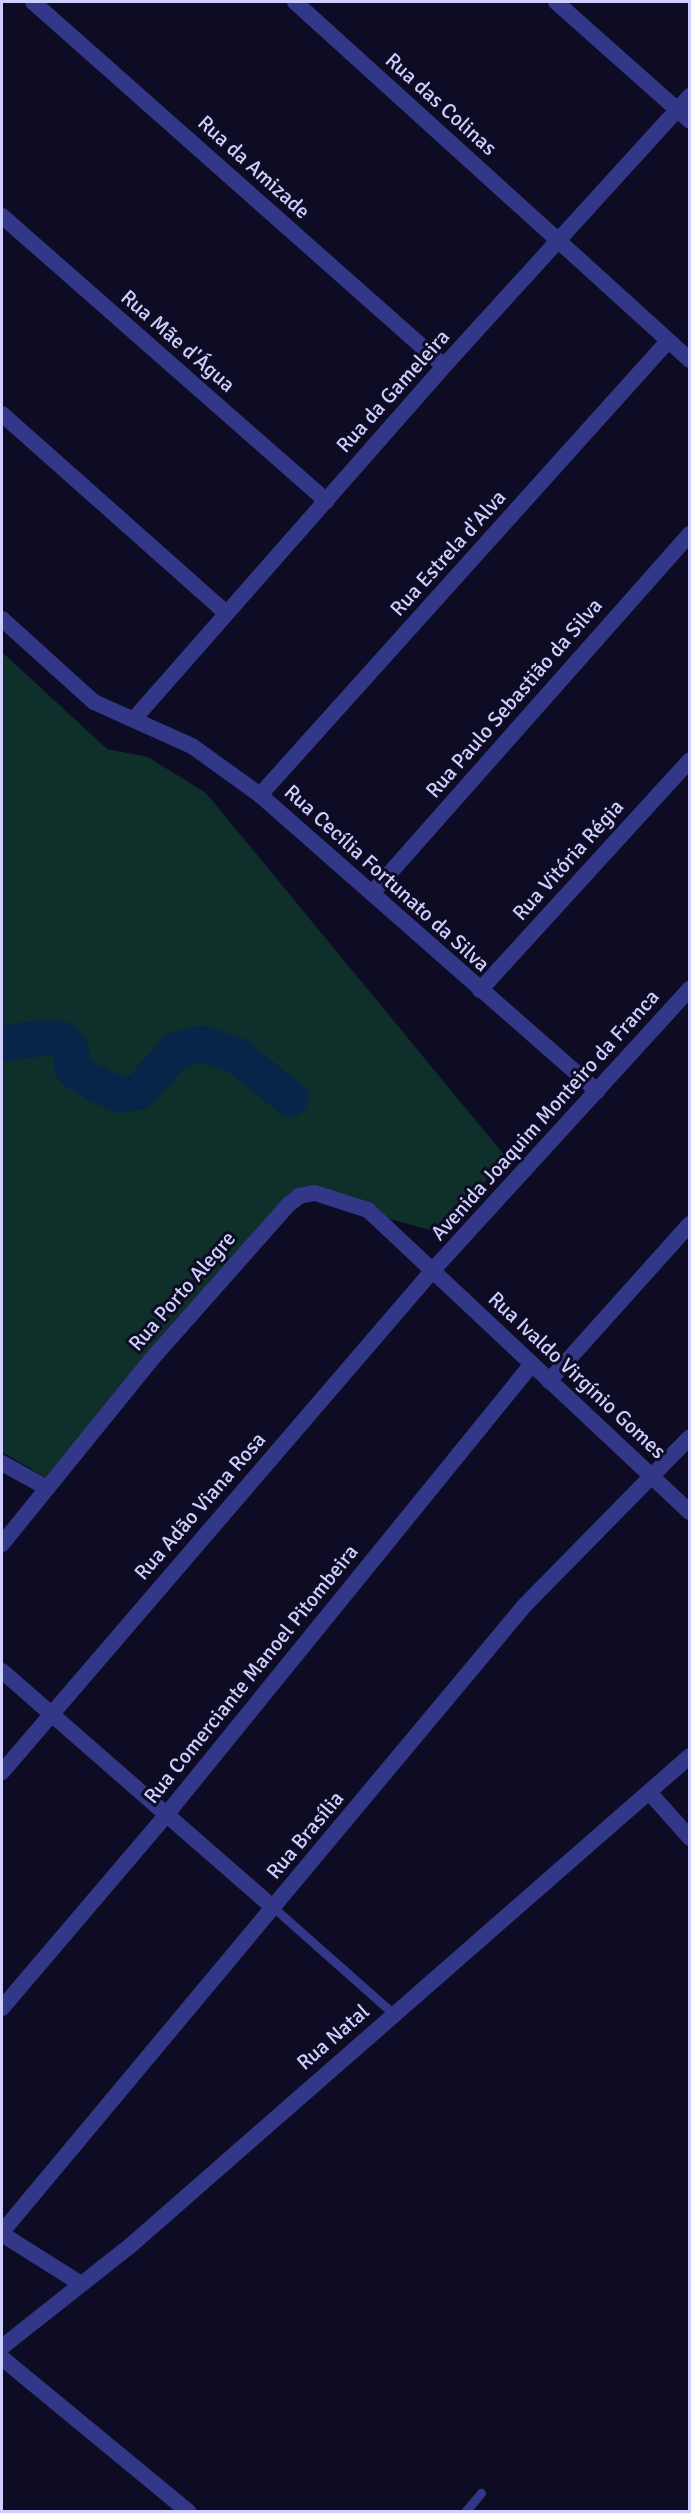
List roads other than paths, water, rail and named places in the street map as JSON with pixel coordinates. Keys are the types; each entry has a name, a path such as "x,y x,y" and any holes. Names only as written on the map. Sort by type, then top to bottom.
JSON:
{"street":[{"name":"Rua da Amizade","path":"33,2 444,366"},
{"name":"Rua das Colinas","path":"295,2 690,360"},
{"path":"556,2 683,115"},
{"name":"Rua da Gameleira","path":"134,719 444,366 558,240 683,115 690,96"},
{"name":"Rua Mãe d'Água","path":"2,216 326,501"},
{"name":"Rua Estrela d'Alva","path":"260,795 668,341"},
{"path":"2,414 226,613"},
{"name":"Rua Paulo Sebastião da Silva","path":"373,892 690,534"},
{"name":"Rua Cecília Fortunato da Silva","path":"2,619 94,702 192,746 260,795 597,1091"},
{"name":"Rua Vitória Régia","path":"480,990 690,760"},
{"name":"Avenida Joaquim Monteiro da Franca","path":"433,1270 690,989"},
{"name":"Rua Porto Alegre","path":"2,1544 150,1361 288,1205 299,1196 315,1193 368,1209 433,1270"},
{"path":"549,1381 690,1224"},
{"name":"Rua Ivaldo Virgínio Gomes","path":"433,1270 690,1512"},
{"name":"Rua Adão Viana Rosa","path":"2,1772 433,1270"},
{"name":"Rua Comerciante Manoel Pitombeira","path":"2,2008 166,1815 532,1364"},
{"name":"Rua Brasília","path":"2,2233 525,1605 690,1437"},
{"path":"2,1462 47,1488"},
{"path":"2,1671 274,1908"},
{"name":"Rua Natal","path":"2,2347 130,2246 690,1756"},
{"path":"649,1792 690,1838"},
{"path":"2,2233 81,2284"},
{"path":"2,2358 189,2511"}],"lane":[{"path":"274,1908 394,2014"},
{"path":"465,2511 481,2493"}],"waterway":[{"path":"2,1044 48,1037 62,1040 70,1049 73,1069 99,1086 121,1095 140,1091 175,1051 201,1044 236,1055 291,1099"}]}
